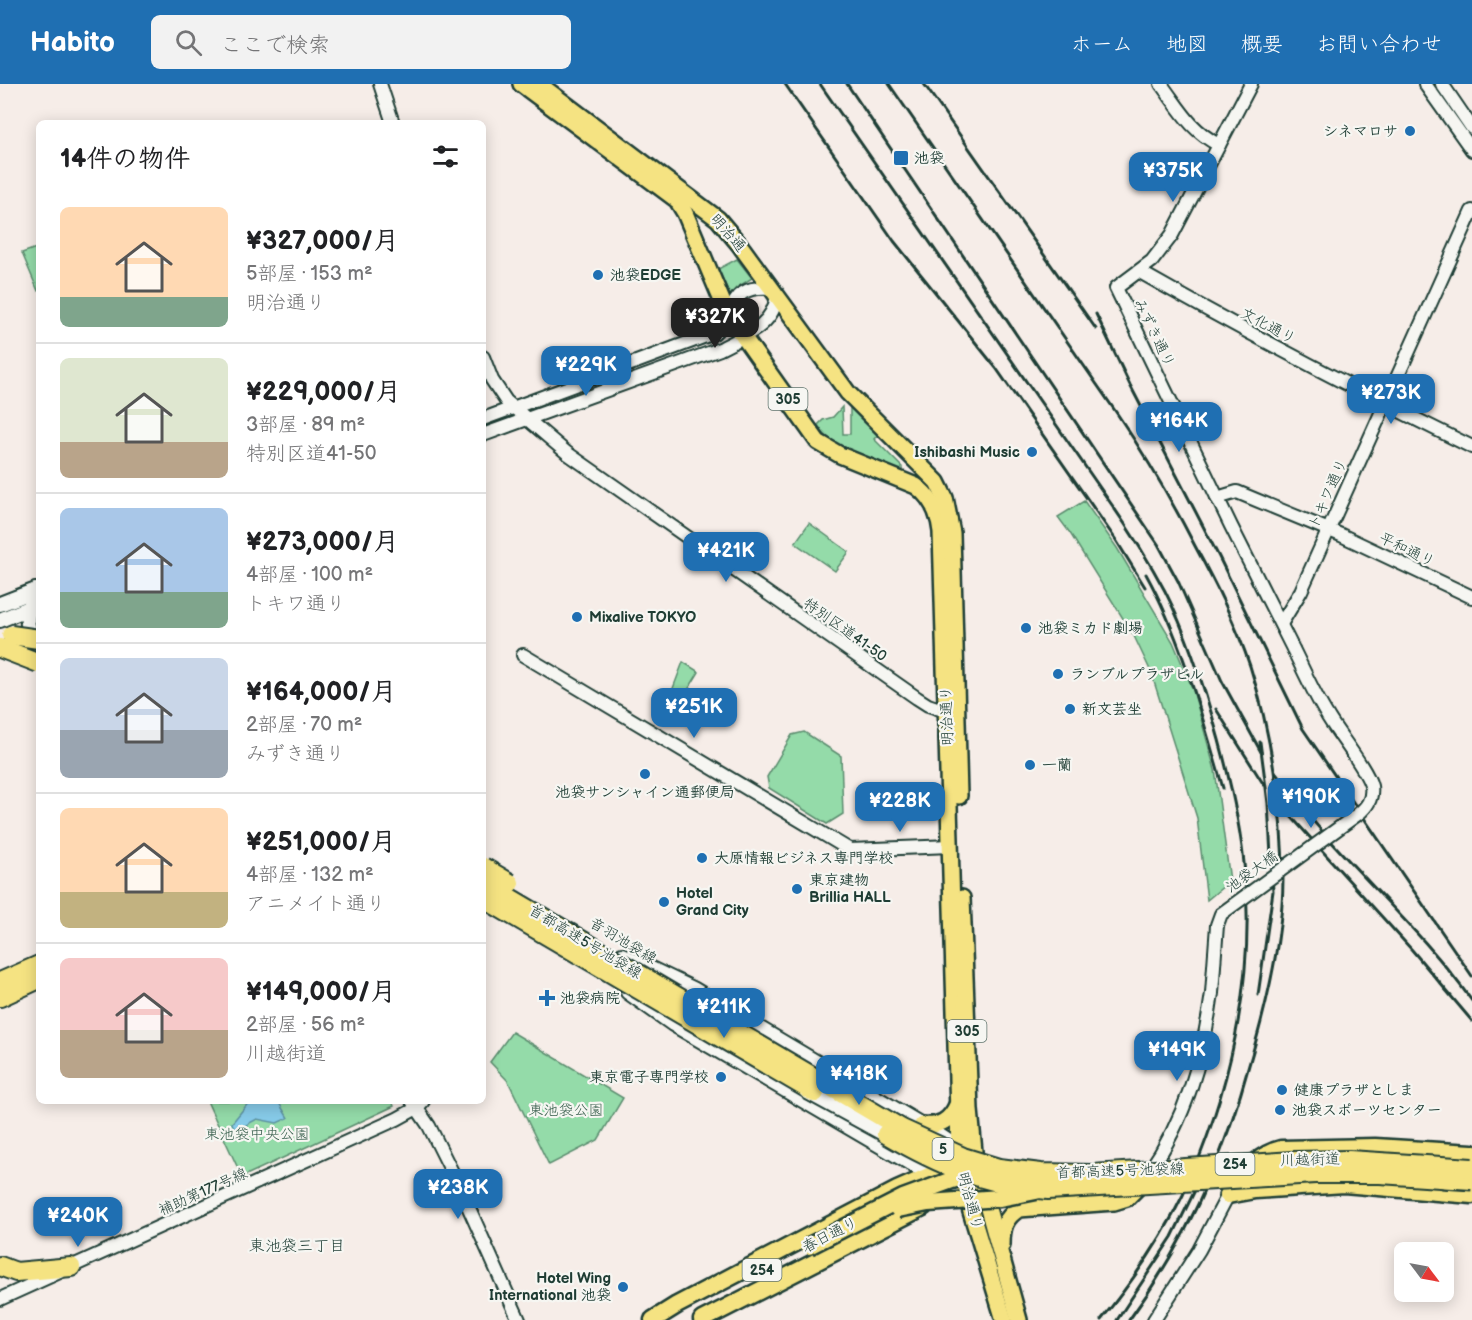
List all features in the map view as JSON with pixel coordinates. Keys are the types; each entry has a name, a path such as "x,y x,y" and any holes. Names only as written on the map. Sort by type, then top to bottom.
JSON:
{"highway":[{"path":"3,640 36,639"},
{"path":"3,640 36,646"},
{"path":"3,640 36,663"},
{"path":"486,869 570,919 633,971"},
{"name":"首都高速5号池袋線","path":"486,884 902,1129 944,1150 999,1168 1041,1173 1092,1174 1293,1161 1348,1160 1472,1167"},
{"name":"首都高速5号池袋線","path":"486,901 906,1145 958,1170 994,1182 1048,1190 1314,1173 1380,1174 1472,1181"},
{"path":"486,909 537,930"},
{"path":"0,982 36,966"},
{"path":"0,997 36,980"},
{"path":"1228,1195 1256,1161 1281,1149 1375,1146 1472,1153"},
{"name":"川越街道","path":"969,1168 999,1167 1041,1172 1093,1174 1270,1161 1358,1159 1472,1167"},
{"path":"653,1320 677,1305 897,1190 931,1175 969,1168 1058,1176 1143,1180"},
{"name":"春日通り","path":"688,1320 903,1198 952,1180 969,1168"},
{"name":"川越街道","path":"974,1194 1346,1174 1472,1181"},
{"path":"702,1320 947,1196 1071,1191 1143,1180"},
{"path":"1228,1195 1255,1190 1344,1184 1472,1195"},
{"name":"春日通り","path":"662,1320 893,1210 974,1194"},
{"path":"0,1266 16,1272 71,1267"}],"main road":[{"name":"明治通","path":"520,84 677,200 685,213 728,315"},
{"name":"明治通","path":"539,84 713,214 729,231 848,393 877,422"},
{"name":"明治通り","path":"728,315 818,442 840,455 916,486 926,494 940,523 961,890 970,1110 969,1168 1004,1320"},
{"name":"明治通り","path":"877,422 937,482 950,514 951,846 957,1105 959,1148 969,1168"},
{"path":"904,482 911,479 915,471 910,454"},
{"path":"0,604 36,598"},
{"path":"0,620 36,598"},
{"path":"36,598 27,625 36,642"},
{"name":"音羽池袋線","path":"486,879 909,1132 951,1152 999,1167"},
{"path":"486,901 788,1080 905,1146 969,1168 993,1183 1043,1190"},
{"path":"587,938 693,989 959,1148"},
{"path":"577,956 673,1024 931,1175 974,1194"},
{"path":"922,1125 931,1126 941,1123 952,1114 957,1105"},
{"path":"900,1157 912,1153 918,1145 922,1125"},
{"path":"897,1190 903,1176 900,1157"},
{"path":"1002,1260 1003,1228 1007,1218 1019,1209 1114,1202 1127,1198 1143,1180"},
{"name":"明治通り","path":"974,1194 1002,1260 1019,1320"}],"street":[{"path":"380,84 392,120"},
{"path":"1161,84 1195,129 1205,138 1219,145"},
{"name":"みずき通り","path":"1251,84 1160,254 1140,272 1116,288 1293,649"},
{"path":"1425,84 1472,150"},
{"path":"1442,84 1472,128"},
{"name":"トキワ通り","path":"1281,624 1301,591 1472,211"},
{"name":"文化通り","path":"1140,272 1384,404 1472,447"},
{"path":"486,418 714,333 721,327 736,300 746,291 756,287 774,291 775,307 768,319 720,349 486,434"},
{"name":"特別区道41-50","path":"486,364 499,393 512,408 567,453 917,698 952,713"},
{"name":"平和通り","path":"1217,498 1237,492 1329,530 1472,597"},
{"name":"池袋大橋","path":"1143,1180 1171,1136 1196,1077 1212,993 1217,925 1221,914 1366,808 1370,800 1368,779 1326,714 1293,649"},
{"path":"523,655 850,849 951,846"},
{"path":"0,974 36,958"},
{"name":"補助第177号線","path":"0,1299 253,1186 415,1104"},
{"path":"418,1104 460,1188 519,1320"},
{"path":"1154,1320 1199,1250 1228,1195"}],"green space":[{"path":"36,248 36,286 22,253"},
{"path":"737,259 752,278 736,288 730,295 718,269"},
{"path":"850,403 880,432 874,439 902,467 902,471 854,454 824,434 818,425 823,420 833,417 842,407 843,434 850,434"},
{"path":"1084,501 1117,548 1173,642 1193,690 1215,770 1230,881 1207,900 1197,818 1151,672 1134,636 1058,517"},
{"path":"809,523 849,552 835,571 795,543"},
{"path":"683,662 699,672 669,721 664,723 661,720"},
{"path":"804,732 841,756 843,814 827,824 769,788 767,777 792,735"},
{"name":"東池袋公園","path":"512,1032 623,1098 598,1140 549,1165 508,1081 490,1062"},
{"name":"東池袋中央公園","path":"208,1104 393,1104 394,1106 242,1177"}],"water":[{"path":"248,1104 280,1104 288,1118 277,1123 257,1119 235,1131 232,1123"}],"railway":[{"path":"785,84 894,241 996,368 1116,540 1145,587"},
{"path":"820,84 1113,507 1151,566 1174,609 1196,664 1214,721 1231,790 1243,856 1247,914 1242,997 1235,1038 1214,1118 1183,1195 1146,1260 1101,1320"},
{"path":"847,84 1158,544 1178,581 1222,681 1261,752"},
{"path":"889,84 1118,415 1159,480 1225,605 1250,666 1264,716 1278,799 1283,878 1277,949 1267,997 1239,1099 1215,1166 1168,1261 1129,1320"},
{"path":"924,84 1096,329"},
{"path":"1096,314 1303,729 1472,976"},
{"path":"1146,574 1181,652 1223,788"},
{"path":"1216,709 1264,785"},
{"path":"1258,995 1273,891 1268,803 1260,742"},
{"path":"1275,772 1322,831 1425,942 1472,1001"},
{"path":"1277,801 1412,950 1472,1021"},
{"path":"1117,1320 1172,1237 1201,1178"}],"place":[{"name":"シネマロサ","path":"1410,131"},
{"name":"池袋","path":"901,158"},
{"name":"池袋EDGE","path":"598,275"},
{"name":"Ishibashi Music","path":"1032,452"},
{"name":"Mixalive TOKYO","path":"577,617"},
{"name":"池袋ミカド劇場","path":"1026,628"},
{"name":"ランブルプラザビル","path":"1058,674"},
{"name":"新文芸坐","path":"1070,709"},
{"name":"一蘭","path":"1030,765"},
{"name":"池袋サンシャイン通郵便局","path":"645,774"},
{"name":"大原情報ビジネス専門学校","path":"702,858"},
{"name":"東京建物 Brillia HALL","path":"797,889"},
{"name":"Hotel Grand City","path":"664,902"},
{"name":"池袋病院","path":"547,998"},
{"name":"東京電子専門学校","path":"721,1077"},
{"name":"健康プラザとしま","path":"1282,1090"},
{"name":"池袋スポーツセンター","path":"1280,1110"},
{"name":"Hotel Wing International 池袋","path":"623,1287"}],"district":[{"name":"東池袋三丁目","path":"297,1246"}]}
